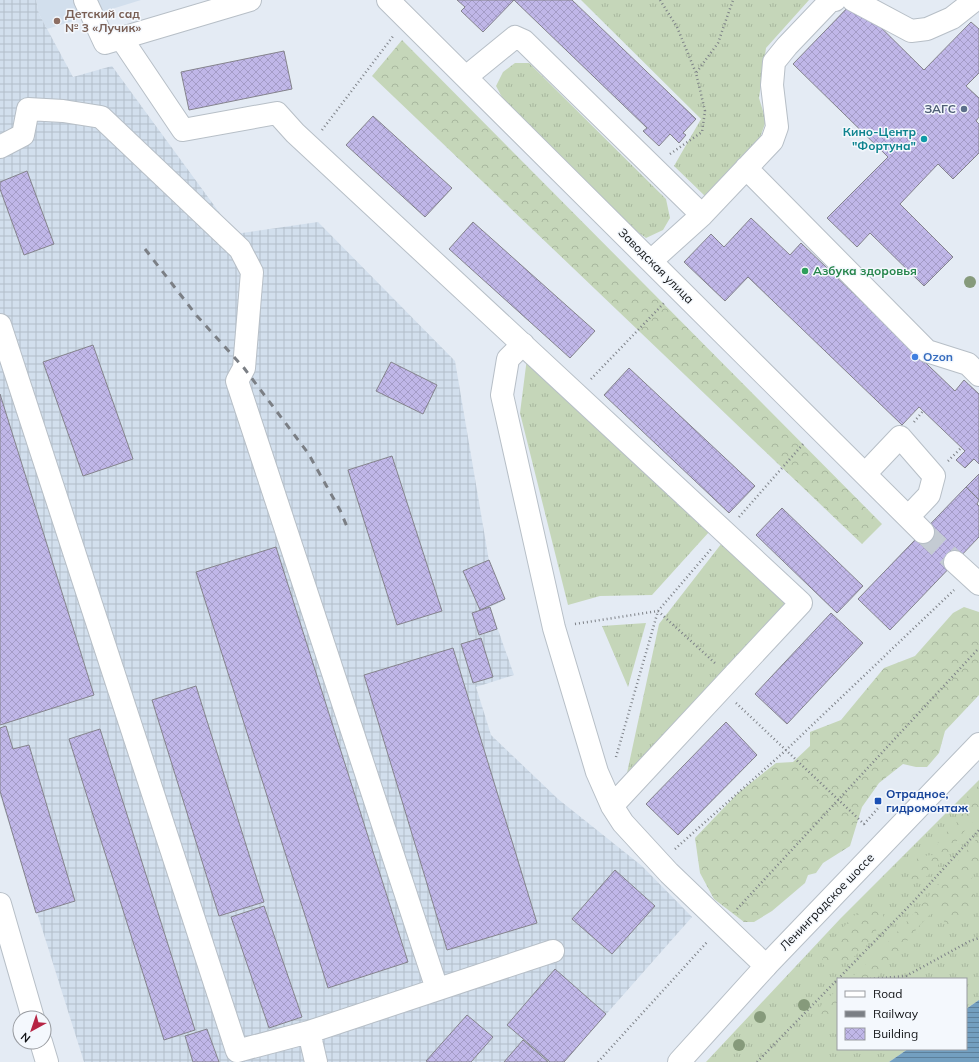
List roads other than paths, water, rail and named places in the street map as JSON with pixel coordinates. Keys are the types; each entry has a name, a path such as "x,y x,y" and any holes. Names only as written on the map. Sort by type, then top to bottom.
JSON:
{"street":[{"path":"85,0 105,43 250,0"},
{"name":"Заводская улица","path":"388,0 864,474 916,524 929,495 934,476 900,437 864,474"},
{"path":"651,261 702,215 772,141 777,128 772,85 774,62 787,46 830,1 835,0"},
{"path":"852,0 911,31 927,29 952,18 975,0"},
{"path":"121,38 183,130 277,113 310,146 801,602 726,684 609,798"},
{"path":"466,77 510,40 515,38 524,41 702,215"},
{"path":"0,147 23,134 28,108 101,117 240,249 249,266 252,272 244,368 237,381 436,990"},
{"path":"746,168 927,351 968,364 979,374"},
{"path":"0,325 237,1052 308,1032 553,951"},
{"path":"523,344 508,359 502,395 554,628 598,772 609,798 623,823 660,863 766,966"},
{"name":"Ленинградское шоссе","path":"679,1062 766,966 979,744"},
{"path":"0,904 6,948 30,1010"},
{"path":"308,1032 316,1062"},
{"path":"43,1050 47,1062"}],"water":[{"path":"979,1000 979,1062 889,1062 907,1050 967,1050 967,1008"}],"tunnel":[{"path":"923,532 955,562"}],"railway":[{"path":"145,249 197,316 244,368 308,453 340,510 348,529"}],"place":[{"name":"Детский сад № 3 «Лучик»","path":"57,21"},
{"name":"ЗАГС","path":"964,109"},
{"name":"Кино-Центр \"Фортуна\"","path":"924,139"},
{"name":"Азбука здоровья","path":"805,271"},
{"name":"Ozon","path":"915,357"},
{"name":"Отрадное, гидромонтаж","path":"878,801"}]}
